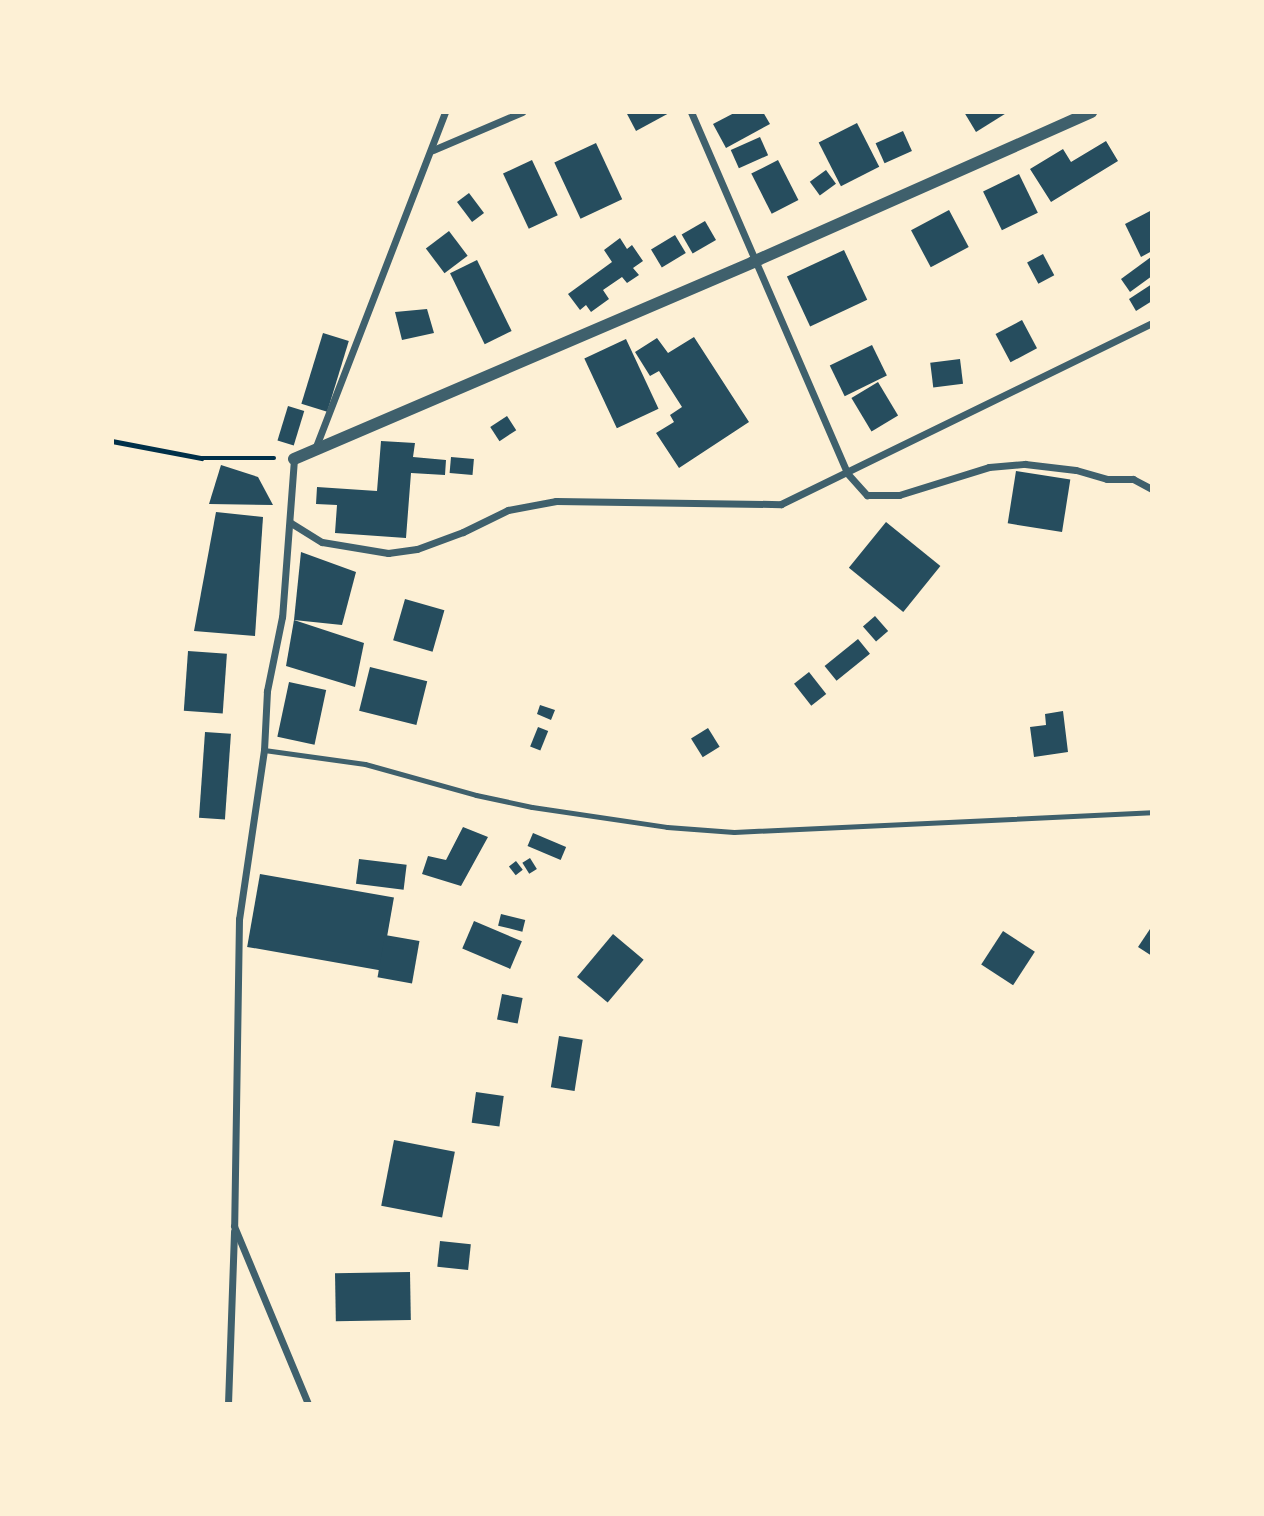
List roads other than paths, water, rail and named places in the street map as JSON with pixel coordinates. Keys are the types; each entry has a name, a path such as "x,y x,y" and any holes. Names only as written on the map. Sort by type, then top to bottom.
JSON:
{"street":[{"path":"315,450 433,150 445,112"},
{"path":"433,150 522,112"},
{"path":"691,112 753,262 847,473 867,495 899,495 989,467 1025,464 1076,470 1107,479 1133,479 1152,489"},
{"path":"228,1404 239,919 264,750 267,691 282,617 294,459 753,262 1091,112"},
{"path":"291,523 322,542 388,553 416,549 463,532 508,510 556,500 781,504 1152,323"},
{"path":"234,1226 308,1404"}],"lane":[{"path":"264,750 365,764 476,795 559,812 667,827 734,832 1152,812"}]}
